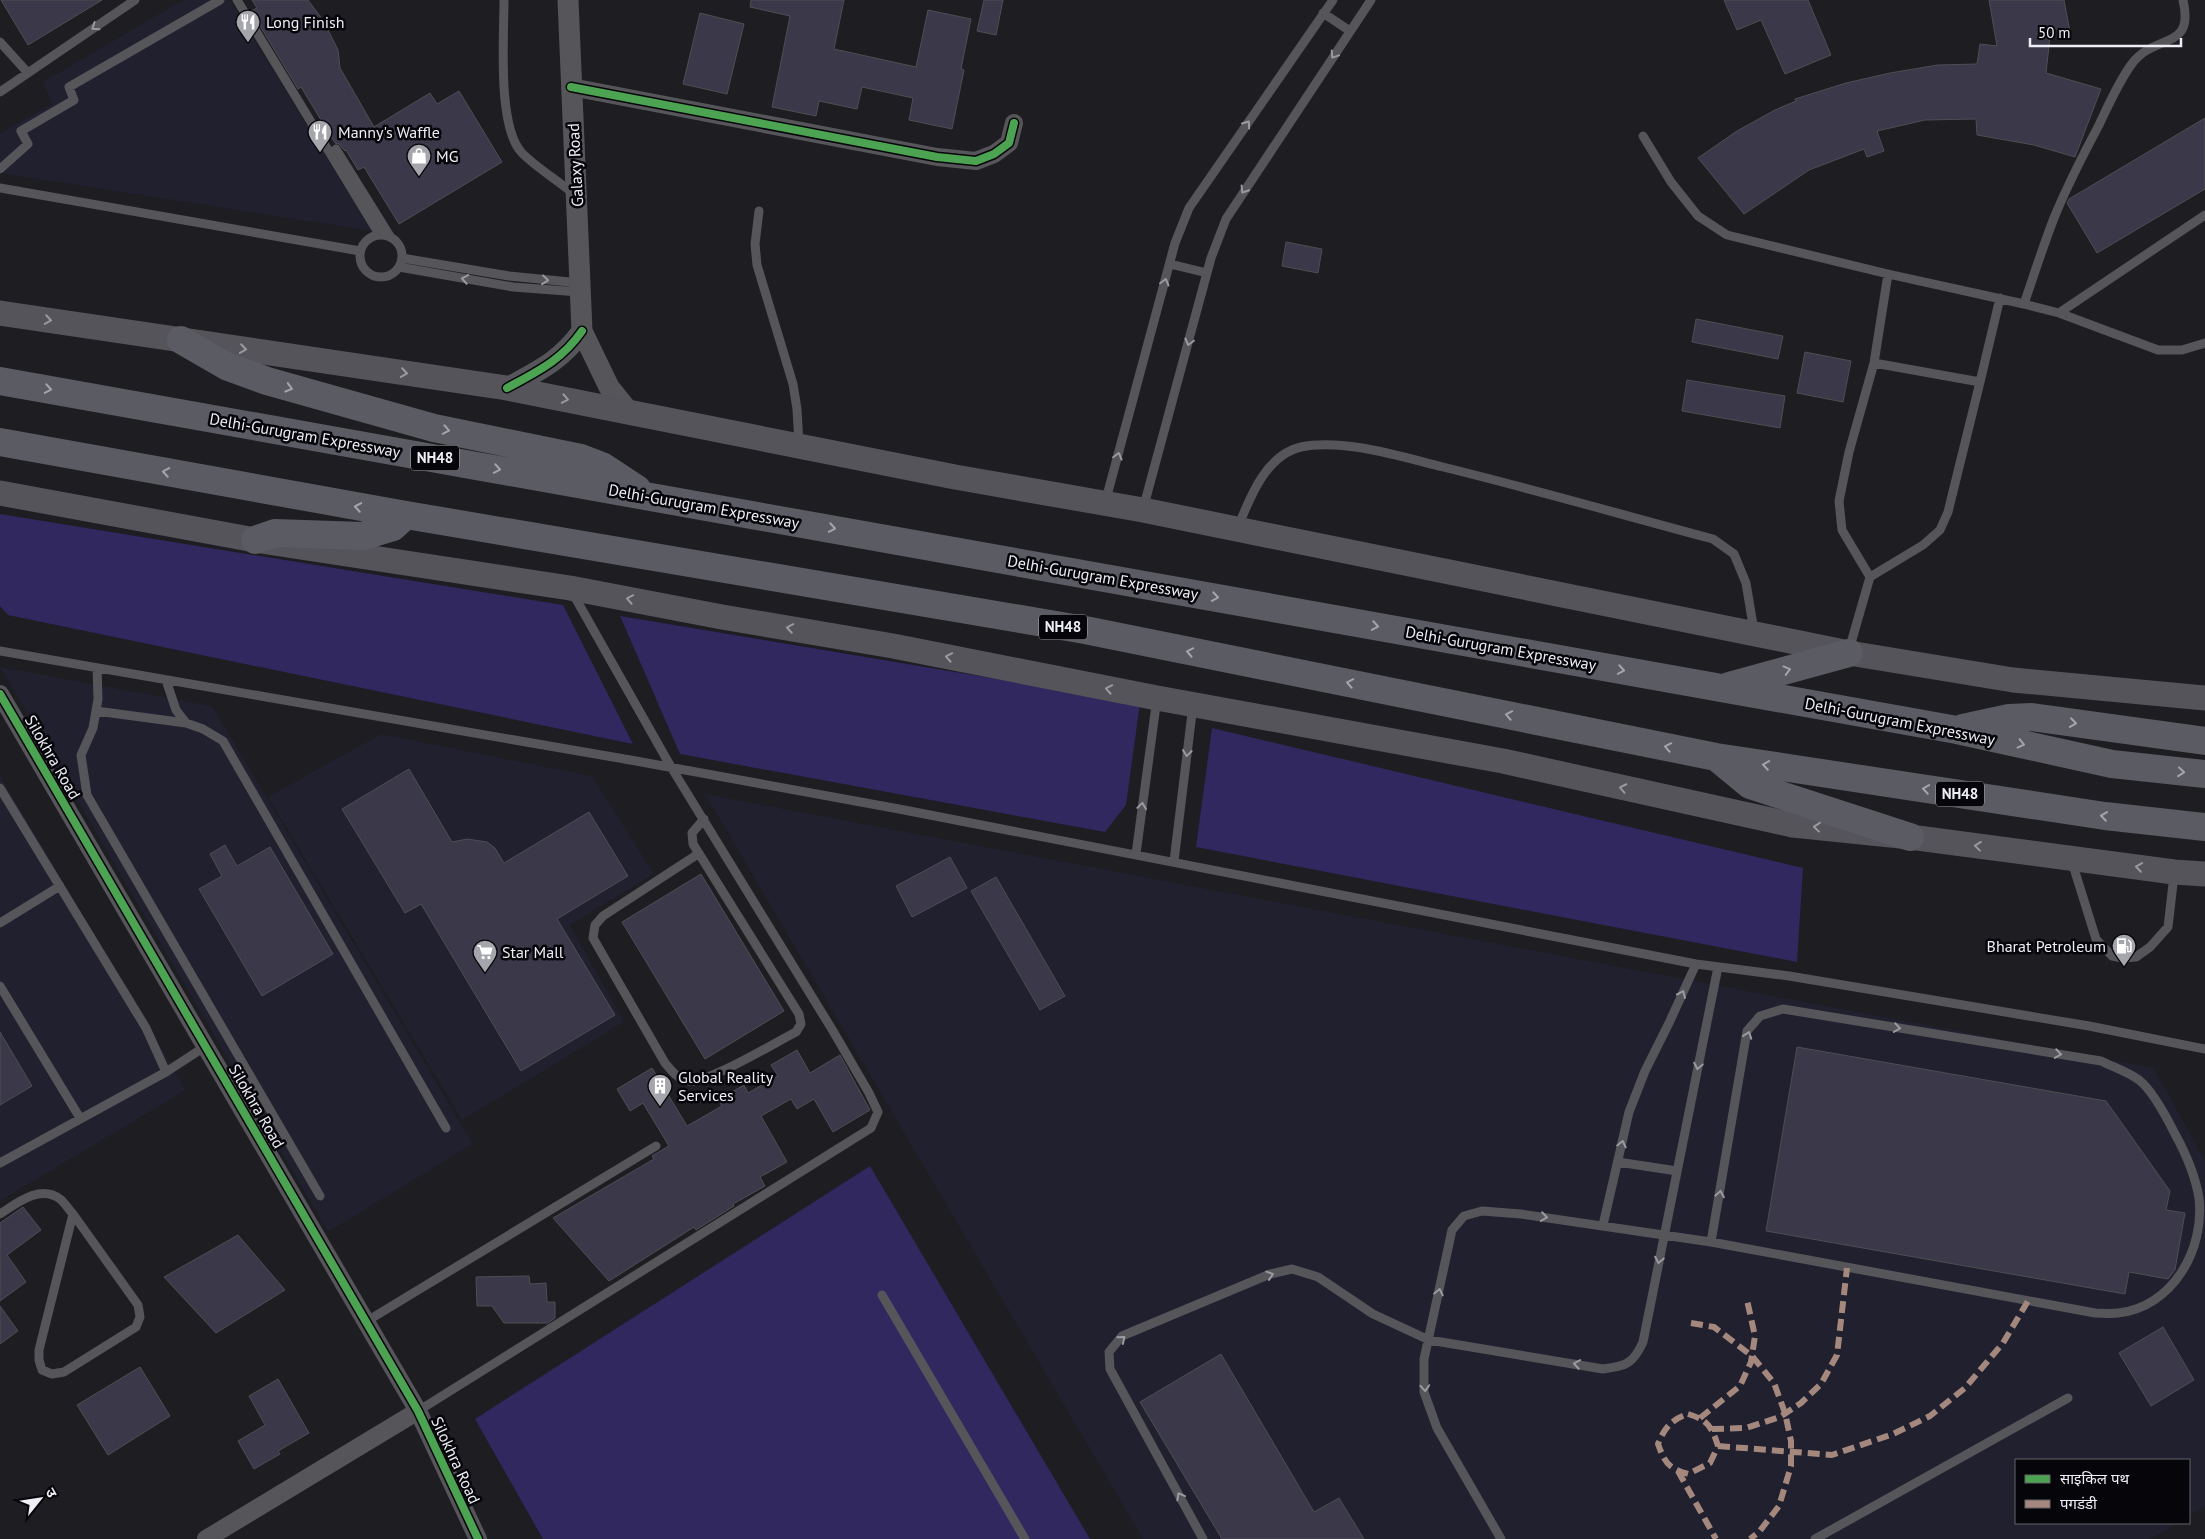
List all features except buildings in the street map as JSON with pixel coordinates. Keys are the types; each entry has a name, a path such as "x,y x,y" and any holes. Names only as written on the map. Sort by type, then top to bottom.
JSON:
{"highway":[{"path":"181,340 226,366 266,382 434,428 581,458 602,466 646,495"},
{"name":"Delhi-Gurugram Expressway","path":"0,381 1956,730 2112,764 2205,774"},
{"name":"NH48","path":"0,442 406,516 1085,630 1716,757 2105,816 2205,827"},
{"path":"255,540 275,533 363,536 393,527 406,516"},
{"path":"1723,688 1849,653"},
{"path":"1956,730 2009,718 2032,717 2205,741"},
{"path":"1716,757 1750,785 1910,837"}],"main road":[{"path":"0,313 507,388 955,476 1143,510 1849,653 2012,680 2205,698"},
{"path":"0,493 255,540 570,588 722,617 893,646 1193,705 1503,761 1793,825 1910,837 2174,872 2205,874"}],"street":[{"name":"Galaxy Road","path":"568,0 582,331 609,387 629,412"},
{"path":"571,87 936,157 976,161 994,154 1009,143 1014,122"},
{"path":"507,388 554,362 571,347 582,331"},
{"name":"Silokhra Road","path":"0,694 418,1411 478,1539"},
{"path":"211,1538 418,1411"}],"lane":[{"path":"0,92 136,0"},
{"path":"0,169 28,144 21,131 74,100 68,87 220,0"},
{"path":"237,0 379,234"},
{"path":"504,0 506,114 511,134 521,152 576,196"},
{"path":"1105,503 1170,264 1188,208 1333,0"},
{"path":"1143,510 1207,273 1226,219 1371,0"},
{"path":"2024,304 2058,209 2122,78 2138,55 2147,49 2178,37 2185,28 2186,13 2183,0"},
{"path":"1323,13 1350,31"},
{"path":"0,42 4,55 28,73"},
{"path":"1643,136 1671,182 1698,216 1727,235 2059,313 2158,350 2182,350 2205,343"},
{"path":"336,149 390,236 400,246 402,258 399,268 387,276 373,275 362,265 360,251 367,240 379,234 390,236"},
{"path":"0,188 360,251"},
{"path":"759,211 754,244 758,266 792,384 797,409 799,446"},
{"path":"2059,313 2205,215"},
{"path":"402,258 580,288"},
{"path":"1170,264 1207,273"},
{"path":"399,268 513,287 580,288"},
{"path":"1870,577 1842,530 1839,501 1849,452 1874,362 1888,274"},
{"path":"1849,653 1870,577 1923,545 1940,530 1948,512 2000,298"},
{"path":"1874,362 1980,382"},
{"path":"1237,530 1250,497 1279,458 1300,447 1317,446 1375,450 1514,484 1713,539 1734,554 1746,583 1754,634"},
{"path":"418,1411 870,1128 878,1112 869,1092 704,819 670,767 570,588"},
{"path":"0,651 670,767 1174,861 1696,964 1788,976 2088,1026 2205,1050"},
{"path":"97,668 98,694 93,728 81,755 87,795 320,1196"},
{"path":"166,680 176,710 186,723"},
{"path":"1136,854 1157,698"},
{"path":"1174,861 1193,705"},
{"path":"96,711 186,723 203,729 223,741 446,1128"},
{"path":"0,788 146,1028 166,1072"},
{"path":"698,854 603,916 595,925 594,938 665,1063 676,1077 690,1082 707,1078 796,1032 801,1024 800,1014 693,844 692,833 704,819"},
{"path":"2071,858 2096,939 2112,956 2123,958 2136,957 2150,947 2168,927 2174,872"},
{"path":"0,923 60,886"},
{"path":"1602,1225 1629,1112 1644,1071 1669,1023 1696,964"},
{"path":"1203,1539 1110,1369 1109,1352 1122,1336 1270,1274 1292,1269 1318,1278 1373,1314 1429,1340 1603,1369 1620,1367 1636,1357 1643,1342 1718,967"},
{"path":"0,986 80,1118"},
{"path":"1501,1539 1437,1428 1424,1392 1424,1359 1452,1230 1464,1216 1482,1211 1664,1234 2086,1311 2119,1313 2145,1306 2171,1287 2187,1266 2200,1231 2199,1198 2191,1164 2165,1113 2139,1080 2101,1061 1783,1009 1760,1016 1747,1032 1712,1242"},
{"path":"0,1163 166,1072 206,1046"},
{"path":"367,1321 656,1146"},
{"path":"1618,1162 1677,1171"},
{"path":"0,1214 27,1197 48,1193 60,1199 73,1214 138,1305 140,1317 136,1327 64,1372 52,1374 42,1370 39,1350 73,1214"},
{"path":"882,1295 1025,1539"},
{"path":"1815,1539 2068,1398"}],"shaded area":[{"path":"183,0 230,0 372,231 0,173 0,133 52,104 43,82"},
{"path":"0,514 563,605 633,744 8,615 0,606"},
{"path":"620,616 1140,703 1126,805 1105,832 680,754"},
{"path":"0,667 212,706 473,1144 328,1232"},
{"path":"1212,728 1803,868 1797,962 1196,847"},
{"name":"Star Mall","path":"381,734 592,776 654,874 570,925 624,1022 462,1120 268,797"},
{"path":"0,775 186,1090 0,1201"},
{"path":"705,794 2154,1068 2205,1161 2205,1506 2190,1515 2190,1459 2015,1459 2015,1524 2176,1524 2151,1539 1143,1539"},
{"path":"870,1166 1090,1539 543,1539 475,1419"}],"marked path":[{"path":"1712,1429 1746,1428 1780,1417 1801,1403 1821,1384 1837,1355 1847,1268"},
{"path":"1700,1418 1740,1386 1751,1362 1755,1336 1747,1300"},
{"path":"1718,1446 1832,1455 1893,1434 1930,1416 1965,1388 2003,1343 2028,1301"},
{"path":"1691,1323 1714,1327 1752,1356 1774,1383 1785,1413 1791,1441 1791,1466 1779,1506 1759,1532 1750,1539"},
{"path":"1688,1414 1708,1425 1714,1434 1718,1446 1710,1463 1688,1474 1668,1464 1658,1444 1669,1425 1688,1414"},
{"path":"1678,1471 1716,1539"}],"cycle path":[{"path":"571,87 937,157 976,161 994,154 1009,143 1014,123"},
{"path":"507,388 549,364 566,350 582,331"},
{"path":"0,694 418,1411 478,1539"}],"place":[{"name":"Long Finish","path":"248,43"},
{"name":"Manny's Waffle","path":"320,153"},
{"name":"MG","path":"419,177"},
{"name":"Bharat Petroleum","path":"2124,967"},
{"name":"Star Mall","path":"485,973"},
{"name":"Global Reality Services","path":"660,1107"}]}
